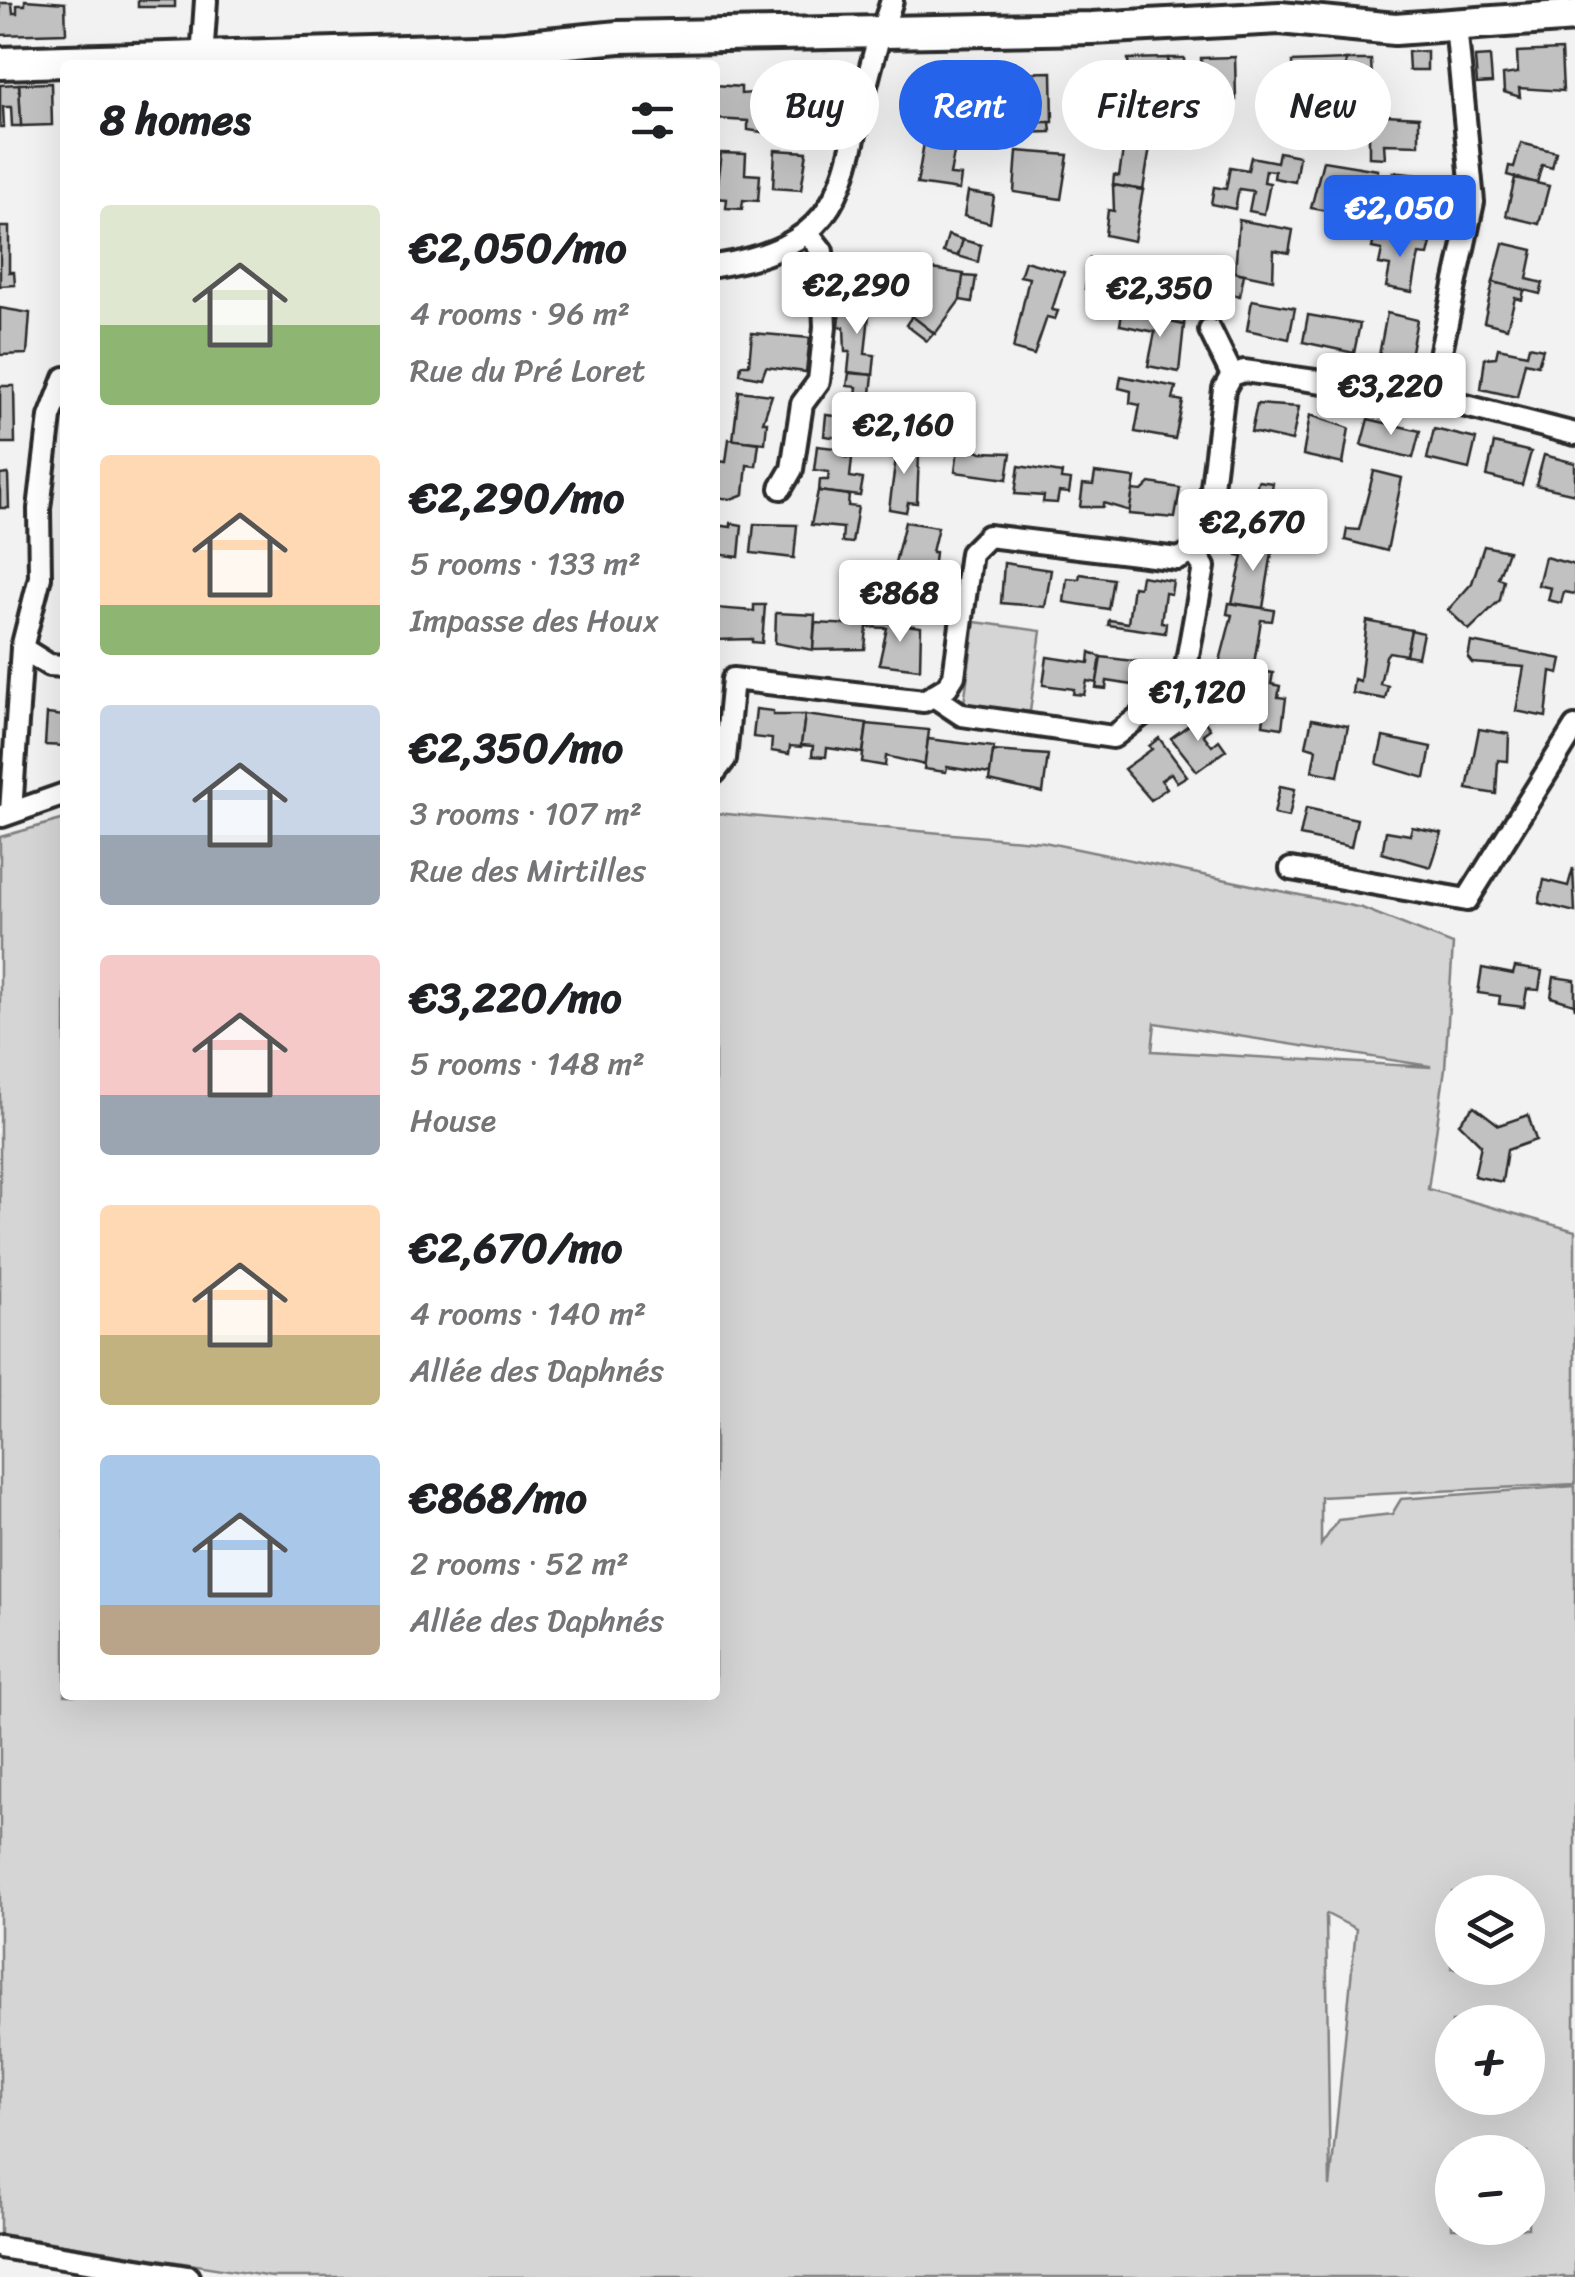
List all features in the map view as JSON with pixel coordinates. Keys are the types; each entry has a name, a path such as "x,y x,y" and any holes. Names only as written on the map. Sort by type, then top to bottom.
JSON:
{"main road":[{"path":"162,60 506,48 619,37 880,34 1280,18 1396,29 1575,16"},
{"path":"0,64 60,63"}],"street":[{"path":"202,59 206,0"},
{"path":"720,265 781,248 825,215 848,170 880,34 892,0"},
{"path":"1431,397 1469,230 1474,184 1456,25"},
{"path":"781,488 792,469 802,404 819,381 825,327 822,250 807,232"},
{"path":"1210,330 1232,375"},
{"path":"1232,375 1256,371 1431,397 1575,434"},
{"path":"720,766 725,759 724,678 924,702 935,697 954,676 971,553 988,536 1178,558 1194,552 1206,536 1224,390 1232,375"},
{"path":"60,391 50,417 39,509 40,576 22,648 6,815 60,796"},
{"path":"935,697 962,715 1113,737 1182,683 1204,567 1194,552"},
{"path":"22,648 49,665 60,666"},
{"path":"1291,869 1467,900 1575,727"},
{"path":"0,2247 188,2277"}],"shaded area":[{"path":"975,622 1041,631 1030,712 964,703"},
{"path":"720,813 1044,842 1362,908 1453,944 1445,1068 1428,1189 1575,1231 1575,1484 1321,1497 1321,1545 1338,1520 1392,1514 1401,1499 1575,1486 1575,2277 272,2277 0,2234 0,837 60,820 60,1700 720,1700","holes":["1155,1023 1430,1067 1152,1051","1326,1915 1356,1929 1330,2187"]}],"building":[{"path":"25,0 65,3 66,33 0,35 0,3 12,3 13,13 17,13 17,5 25,5"},
{"path":"138,0 175,0 175,7 138,7"},
{"path":"1561,50 1563,91 1519,88 1520,97 1504,92 1503,75 1518,73 1517,52"},
{"path":"1427,51 1427,70 1409,70 1408,52"},
{"path":"1490,56 1492,83 1477,84 1475,57"},
{"path":"1235,57 1236,100 1235,60 1201,58"},
{"path":"1042,72 1052,72 1053,122 1042,122"},
{"path":"51,83 52,125 21,126 19,84"},
{"path":"19,84 21,126 12,126 11,107 3,107 4,127 0,127 0,85"},
{"path":"720,85 741,87 741,94 750,93 748,130 748,121 720,119"},
{"path":"1391,115 1419,117 1419,145 1391,144"},
{"path":"1042,122 1050,122 1051,132 1042,132"},
{"path":"1521,143 1556,152 1552,168 1542,165 1537,183 1507,175 1509,166 1514,167"},
{"path":"775,150 807,152 801,190 773,188"},
{"path":"923,150 954,150 950,175 961,176 959,190 917,184"},
{"path":"1123,150 1150,150 1143,190 1113,185 1114,175 1119,176"},
{"path":"1369,150 1384,150 1385,158 1369,157"},
{"path":"1017,151 1068,155 1061,199 1014,192"},
{"path":"1279,152 1299,156 1295,182 1274,178 1275,171 1266,170 1264,182 1270,183 1264,214 1249,211 1253,191 1239,189 1235,209 1211,204 1214,187 1226,189 1230,167 1248,170 1251,157 1277,162"},
{"path":"721,153 746,154 745,174 760,175 758,201 743,200 742,209 726,208 727,199 720,198"},
{"path":"1323,161 1378,170 1373,192 1350,188 1353,192 1349,215 1311,208"},
{"path":"1393,172 1442,178 1437,207 1400,201 1398,210 1381,207 1382,197 1389,198"},
{"path":"1515,178 1549,186 1539,224 1506,216"},
{"path":"1113,185 1143,190 1134,241 1105,235 1108,210 1114,211"},
{"path":"968,192 994,196 990,223 964,216"},
{"path":"1239,220 1293,230 1289,253 1274,250 1273,280 1235,272"},
{"path":"0,227 9,227 9,272 14,272 15,285 0,286"},
{"path":"1375,234 1431,243 1428,255 1419,254 1412,292 1386,287 1390,266 1379,264 1382,250 1372,248"},
{"path":"948,235 963,240 958,256 943,252"},
{"path":"963,240 981,245 978,262 958,256"},
{"path":"1503,243 1533,250 1527,279 1543,283 1540,294 1493,282"},
{"path":"1090,258 1119,263 1114,294 1085,289"},
{"path":"1025,261 1064,272 1052,310 1058,311 1055,319 1047,317 1034,355 1013,349 1029,278 1020,276"},
{"path":"1158,268 1190,274 1184,325 1155,319 1156,311 1148,306"},
{"path":"932,269 964,274 960,300 935,334 911,316 927,295"},
{"path":"1228,271 1244,274 1240,296 1223,292"},
{"path":"963,276 976,277 972,302 960,300"},
{"path":"1493,282 1524,290 1522,300 1515,298 1507,328 1484,322"},
{"path":"1252,300 1295,308 1289,339 1247,330"},
{"path":"841,302 870,305 865,354 875,355 873,375 848,372 850,352 845,352 844,327 839,327"},
{"path":"0,308 30,313 27,354 0,355"},
{"path":"1122,312 1184,325 1179,372 1148,366 1155,332 1120,325"},
{"path":"1387,313 1417,320 1409,361 1379,355"},
{"path":"1308,315 1360,324 1354,353 1303,342"},
{"path":"912,316 934,333 927,341 906,325"},
{"path":"752,333 810,338 806,372 766,367 762,378 740,374 741,365 749,365"},
{"path":"1529,346 1543,349 1538,365 1525,362 1517,397 1481,389 1485,358 1496,357 1498,348 1527,354"},
{"path":"849,373 873,375 866,441 824,436 826,415 845,417 844,408 855,406 857,387 847,386"},
{"path":"1121,376 1176,387 1173,399 1183,401 1175,439 1135,432 1140,405 1130,403 1131,391 1119,388"},
{"path":"0,386 14,386 15,443 0,443"},
{"path":"739,391 772,395 763,422 767,422 765,443 733,440"},
{"path":"1257,404 1299,407 1292,441 1251,432"},
{"path":"869,411 915,419 918,425 869,417"},
{"path":"1310,415 1349,428 1343,464 1303,455"},
{"path":"1368,419 1420,431 1413,458 1361,445"},
{"path":"1434,429 1476,439 1469,469 1427,459"},
{"path":"729,439 759,443 756,466 747,465 744,494 731,499 720,498 720,461 726,462"},
{"path":"1494,443 1531,452 1522,485 1487,476"},
{"path":"892,444 915,447 919,455 917,503 908,502 906,512 889,509 896,458 890,458"},
{"path":"817,446 844,449 843,457 852,458 850,477 863,479 860,496 819,491 820,480 828,480 829,472 814,470"},
{"path":"970,447 981,452 1011,453 1007,479 955,472 958,448"},
{"path":"1544,455 1575,463 1575,494 1536,485"},
{"path":"1019,466 1062,473 1061,479 1071,480 1069,493 1059,492 1057,503 1043,502 1044,496 1015,494"},
{"path":"1374,471 1402,478 1387,551 1345,540 1347,529 1359,530"},
{"path":"1095,473 1135,478 1130,511 1103,503 1103,507 1080,507 1083,484 1093,485"},
{"path":"8,474 9,508 0,508 0,475"},
{"path":"1258,481 1273,483 1271,495 1284,497 1280,522 1271,522 1268,545 1243,542 1245,501 1254,502"},
{"path":"1150,483 1180,488 1175,518 1129,514 1133,490 1142,491"},
{"path":"818,491 849,495 848,506 858,507 852,543 842,542 843,528 811,525"},
{"path":"905,522 938,527 932,552 933,572 894,567"},
{"path":"731,523 742,525 739,557 720,555 720,526 731,527"},
{"path":"754,524 797,525 794,558 751,553"},
{"path":"1239,541 1273,546 1263,608 1232,603 1243,556 1237,555"},
{"path":"1484,546 1508,551 1498,578 1504,580 1500,600 1469,630 1448,610 1472,583"},
{"path":"1545,557 1575,565 1575,594 1564,592 1561,603 1548,600 1551,588 1538,585"},
{"path":"1004,563 1051,570 1045,607 1001,603"},
{"path":"894,567 933,572 924,616 887,611"},
{"path":"1080,574 1113,579 1108,609 1064,602 1067,578 1079,579"},
{"path":"1141,576 1173,581 1171,594 1165,593 1161,622 1166,623 1165,633 1108,625 1109,620 1128,623 1133,586 1139,587"},
{"path":"1229,603 1274,610 1272,621 1261,620 1253,670 1219,665 1232,615 1227,614"},
{"path":"754,605 765,605 762,643 752,639 720,640 720,608 754,611"},
{"path":"776,613 815,615 813,650 775,643"},
{"path":"855,615 868,617 865,649 813,650 815,623 854,625"},
{"path":"867,620 921,627 920,669 879,664 887,628 867,627"},
{"path":"1367,621 1411,630 1406,655 1389,652 1386,656 1380,684 1388,686 1385,699 1352,693 1354,679 1360,681"},
{"path":"1411,630 1423,633 1418,657 1406,655"},
{"path":"1471,642 1562,659 1559,673 1551,671 1546,717 1516,711 1524,667 1472,663 1468,658"},
{"path":"1090,652 1101,657 1097,683 1087,681 1084,695 1073,694 1074,689 1043,685 1047,657 1089,663"},
{"path":"1101,657 1142,662 1138,686 1107,681 1106,689 1096,688"},
{"path":"1246,669 1273,673 1271,684 1280,686 1278,697 1286,698 1282,728 1263,725 1264,717 1243,713"},
{"path":"756,709 773,711 773,715 805,715 801,747 790,746 789,754 771,751 772,739 753,737"},
{"path":"47,714 60,715 60,746 45,745"},
{"path":"805,715 867,723 863,753 827,748 826,757 812,756 813,746 801,745"},
{"path":"1201,716 1210,729 1203,734 1212,746 1219,740 1226,750 1197,771 1171,738"},
{"path":"1312,719 1348,726 1338,776 1312,771 1316,749 1306,746"},
{"path":"867,724 929,730 925,765 886,756 885,766 862,762"},
{"path":"1479,729 1509,734 1508,761 1498,760 1496,794 1467,789"},
{"path":"1383,737 1431,747 1425,778 1377,764"},
{"path":"1159,738 1187,776 1177,782 1171,773 1161,780 1167,788 1151,800 1124,769 1152,749 1149,746"},
{"path":"928,739 994,747 990,774 947,767 946,772 924,769"},
{"path":"993,751 1048,755 1043,793 989,781"},
{"path":"1280,786 1295,789 1289,817 1274,814"},
{"path":"1306,808 1357,819 1351,847 1300,836"},
{"path":"1412,827 1442,833 1431,867 1382,853 1386,831 1410,835"},
{"path":"1573,868 1575,912 1539,903 1544,880 1568,886"},
{"path":"1515,967 1542,971 1539,990 1527,989 1524,1007 1499,1004 1500,996 1478,993 1482,968 1513,974"},
{"path":"1554,977 1575,980 1575,1009 1574,1004 1551,997"},
{"path":"1474,1106 1499,1125 1528,1115 1536,1140 1507,1150 1502,1182 1474,1176 1481,1145 1459,1123"}]}
